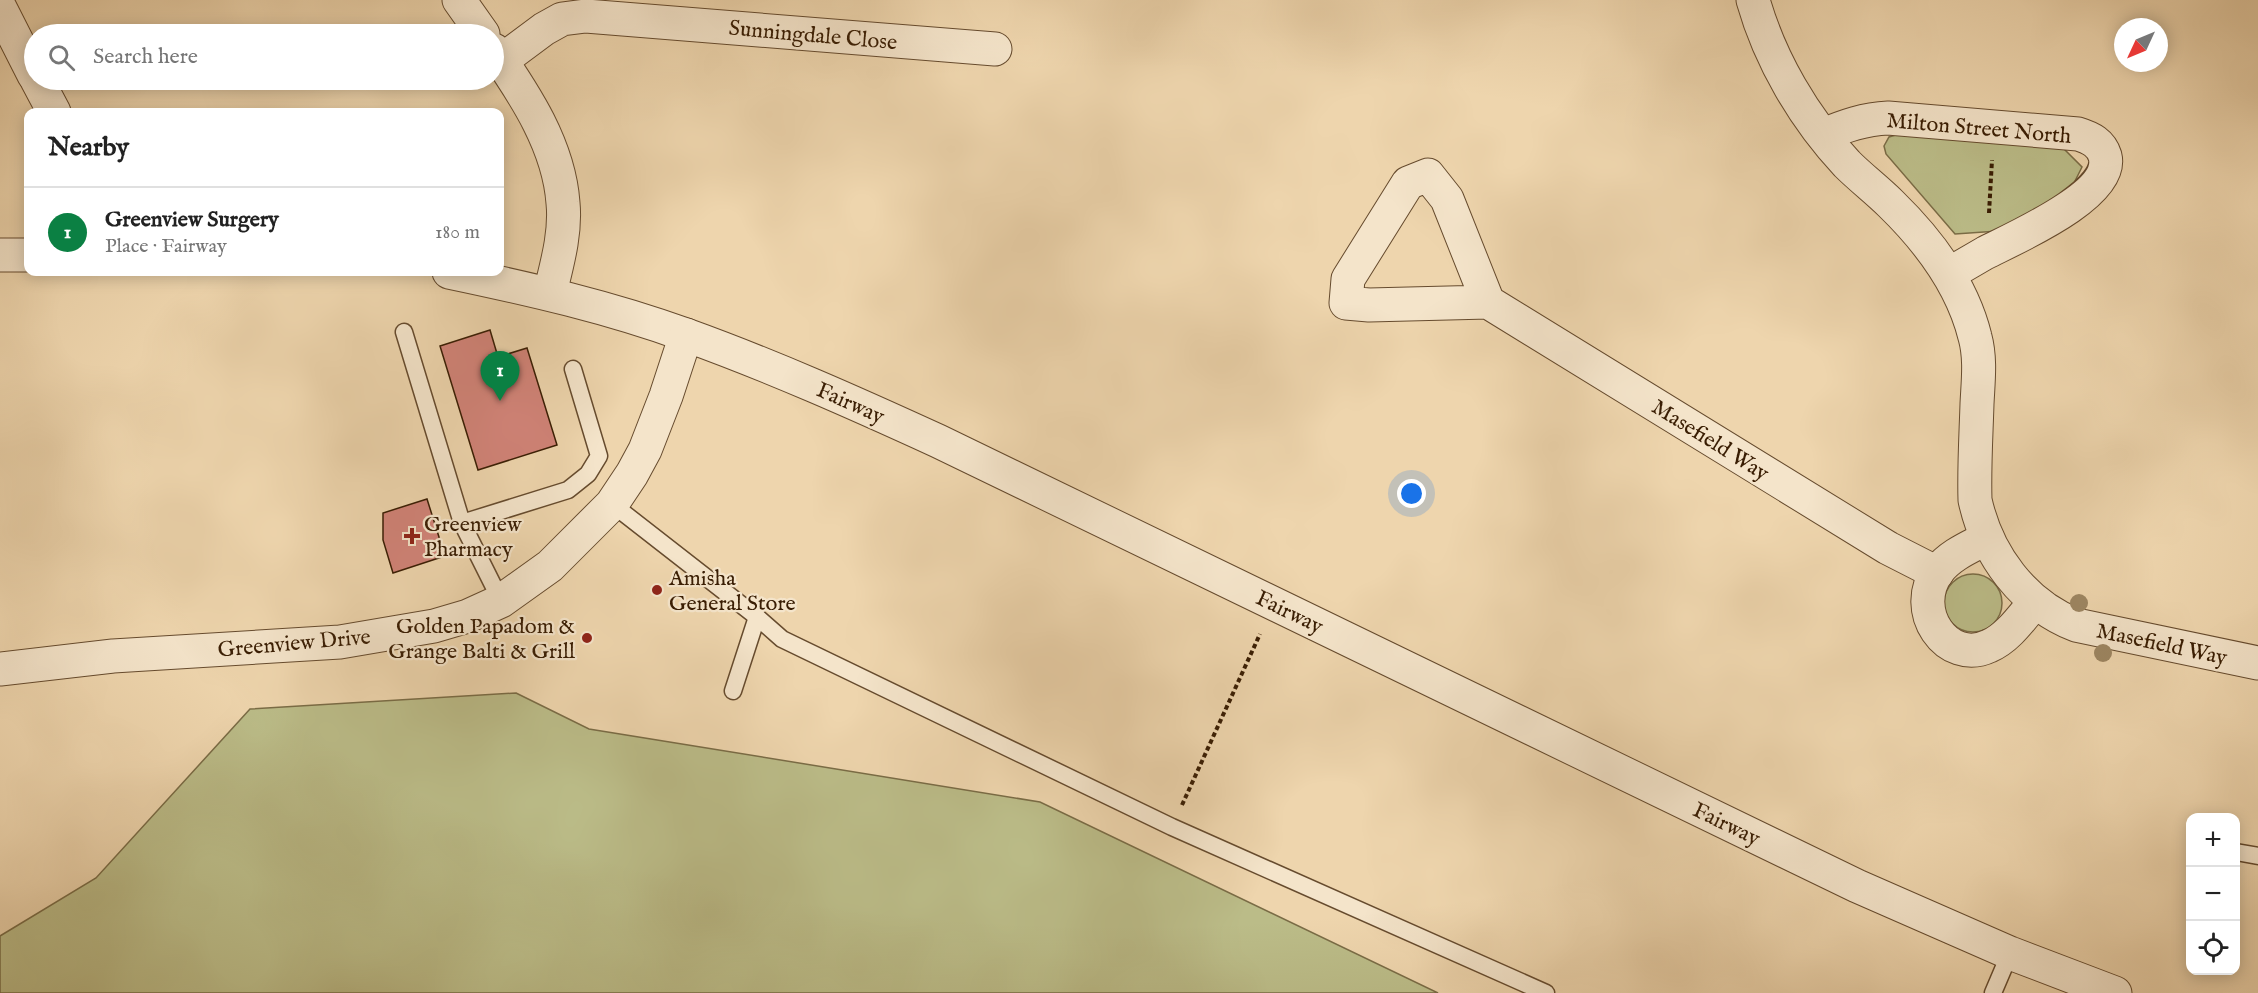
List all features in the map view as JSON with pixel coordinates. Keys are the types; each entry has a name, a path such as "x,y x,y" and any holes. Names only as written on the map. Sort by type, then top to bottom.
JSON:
{"street":[{"path":"459,0 476,24"},
{"path":"1753,0 1758,19 1775,58 1790,86 1823,135 1848,165 1910,223 1931,247 1949,274"},
{"path":"0,8 24,55"},
{"name":"Sunningdale Close","path":"504,51 562,19 586,15 995,49"},
{"path":"504,66 538,121 555,161 563,203 562,242 550,293"},
{"path":"42,90 52,108"},
{"name":"Milton Street North","path":"1823,135 1868,119 1888,118 2078,134 2098,143 2104,152 2106,162 2103,173 2081,199 2022,236 1987,252 1949,274"},
{"path":"1428,175 1447,199 1488,302 1369,305 1346,303 1348,279 1408,183 1428,175"},
{"path":"0,255 24,255"},
{"name":"Masefield Way","path":"1949,274 1966,310 1978,353 1976,500 1979,517 1987,538 2008,573 2035,602 2076,625 2258,663"},
{"name":"Fairway","path":"469,276 550,293 686,335 827,390 938,441 1857,886 2010,953 2115,993"},
{"name":"Masefield Way","path":"1488,302 1888,548 1937,573"},
{"name":"Greenview Drive","path":"0,669 113,656 340,642 434,626 468,616 501,601 550,566 612,504 645,450 686,335"},
{"path":"1987,538 1948,560 1937,573 1928,596 1927,609 1931,623 1950,643 1976,650 1987,648 1998,642 2035,602"}],"lane":[{"path":"404,332 462,523 501,601"},
{"path":"462,523 568,490 588,474 599,456 573,369"},
{"path":"612,504 758,617 782,639 1172,827 1546,993"},
{"path":"733,691 758,617"},
{"path":"2240,853 2258,856"},
{"path":"1993,993 2010,953"}],"path":[{"path":"1987,252 1994,126"},
{"path":"1172,827 1274,604"}],"green space":[{"path":"1899,134 2058,143 2082,167 2071,189 2013,230 1955,234 1886,154 1884,146 1889,137"},
{"path":"1967,574 1979,574 1994,582 2002,597 2002,609 1994,624 1979,632 1967,632 1952,624 1944,609 1944,597 1952,582"},
{"path":"516,693 589,729 1040,802 1438,993 0,993 0,936 96,878 250,709"}],"building":[{"path":"490,330 498,357 527,348 557,445 478,470 440,346"},
{"path":"427,499 445,556 393,573 383,540 383,513"}],"place":[{"name":"Greenview Surgery","path":"500,401"},
{"name":"Greenview Pharmacy","path":"412,536"},
{"name":"Amisha General Store","path":"657,590"},
{"name":"Golden Papadom & Grange Balti & Grill","path":"587,638"}]}
